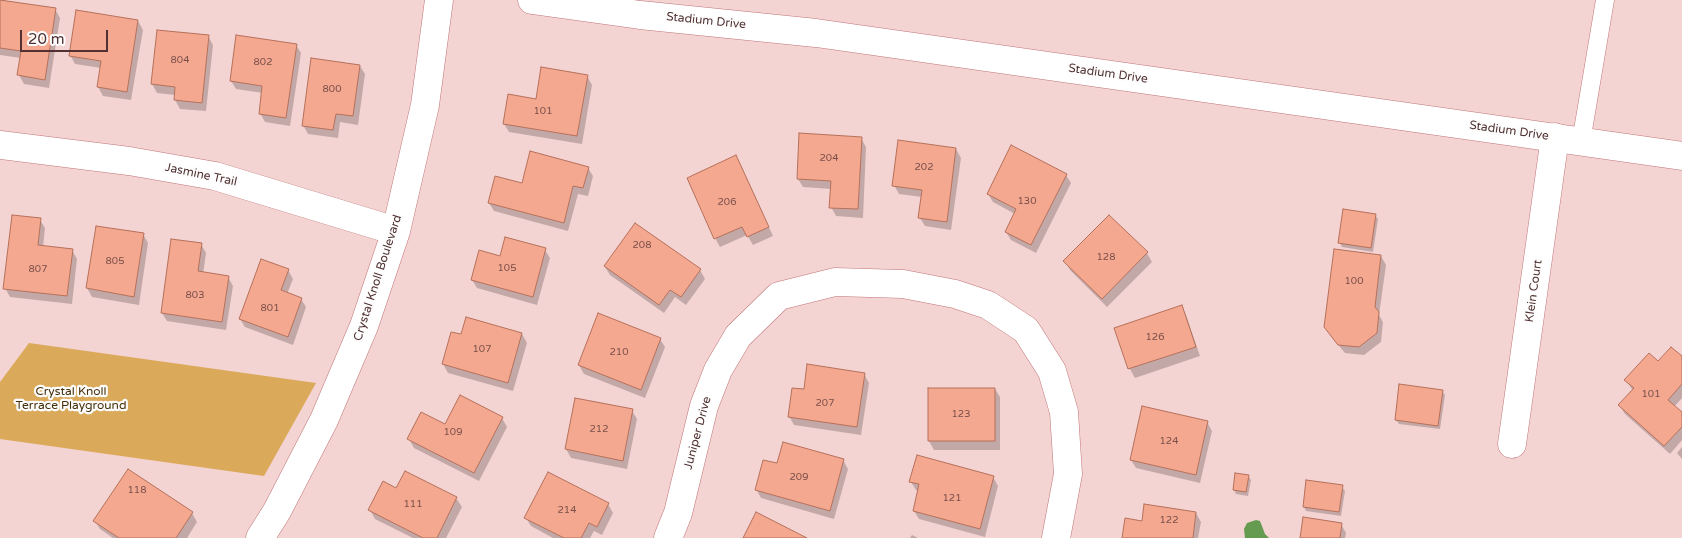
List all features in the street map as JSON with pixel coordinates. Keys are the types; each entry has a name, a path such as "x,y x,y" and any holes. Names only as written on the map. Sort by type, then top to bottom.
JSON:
{"street":[{"name":"Crystal Knoll Boulevard","path":"260,538 277,511 324,420 364,326 396,231 425,105 439,0"},
{"name":"Stadium Drive","path":"532,0 641,7 1682,156"},
{"name":"Klein Court","path":"1512,444 1568,140"},
{"name":"Jasmine Trail","path":"0,145 129,161 214,176 396,231"},
{"name":"Juniper Drive","path":"668,538 678,513 704,406 718,370 738,336 779,296 835,282 904,284 955,294 988,305 1026,330 1052,372 1064,412 1068,474 1056,538"}],"lane":[{"path":"1568,140 1605,0"}],"green space":[{"name":"Crystal Knoll Terrace Playground","path":"29,343 316,383 264,476 0,439 0,382"}],"shaded area":[{"path":"1256,520 1260,521 1265,534 1269,538 1245,538 1244,529 1247,523"}],"building":[{"path":"0,0 56,8 45,80 17,75 21,51 0,48"},
{"path":"76,10 138,20 127,92 97,87 101,61 69,56"},
{"path":"157,30 209,35 202,103 174,100 175,87 151,84"},
{"path":"236,35 297,44 286,118 259,114 262,86 230,81"},
{"path":"311,58 360,65 353,116 336,114 333,130 302,126"},
{"path":"541,67 588,75 577,136 503,124 508,94 536,99"},
{"path":"799,133 862,137 858,209 829,208 831,181 797,179"},
{"path":"898,140 956,148 947,222 918,218 922,190 892,186"},
{"path":"1011,145 1067,174 1031,245 1005,232 1016,209 987,194"},
{"path":"530,151 589,167 583,188 573,186 564,223 488,203 495,176 522,183"},
{"path":"736,155 769,227 747,237 742,227 714,239 687,178"},
{"path":"1343,209 1376,214 1371,248 1338,243"},
{"path":"12,215 41,218 38,245 73,249 67,296 3,289"},
{"path":"1109,215 1148,252 1102,299 1063,261"},
{"path":"635,223 701,269 681,297 670,290 659,305 604,266"},
{"path":"96,226 144,233 134,297 86,288"},
{"path":"505,237 546,248 533,297 471,280 479,250 500,256"},
{"path":"171,239 202,243 198,271 229,276 222,322 161,313"},
{"path":"1334,249 1381,255 1375,307 1379,312 1377,333 1359,347 1338,345 1324,327"},
{"path":"261,259 289,269 281,290 302,298 288,337 239,319"},
{"path":"1182,305 1196,347 1128,369 1114,328"},
{"path":"598,313 661,338 641,390 578,365"},
{"path":"466,317 522,333 508,383 442,364 451,332 461,334"},
{"path":"1671,347 1682,356 1682,384 1668,400 1682,412 1682,427 1664,446 1618,405 1634,388 1624,380 1649,353 1658,361"},
{"path":"807,364 865,373 857,427 788,417 792,388 804,389"},
{"path":"1399,384 1443,390 1438,426 1395,420"},
{"path":"928,388 995,388 995,441 928,441"},
{"path":"460,395 503,417 474,473 407,439 421,412 445,424"},
{"path":"575,398 633,409 623,461 565,449"},
{"path":"1142,406 1208,421 1196,475 1130,460"},
{"path":"783,442 844,459 830,511 755,490 763,460 777,463"},
{"path":"917,455 994,476 980,529 913,511 919,484 909,482"},
{"path":"128,469 193,512 176,538 119,538 93,521"},
{"path":"405,471 457,497 437,538 423,538 368,510 383,481 396,488"},
{"path":"548,472 609,503 597,527 589,523 581,538 564,538 524,518"},
{"path":"1235,473 1249,475 1246,492 1233,490"},
{"path":"1306,480 1343,485 1339,512 1303,507"},
{"path":"1144,504 1196,512 1193,538 1122,538 1125,518 1142,521"},
{"path":"756,512 807,538 743,538"},
{"path":"1303,517 1342,523 1340,538 1300,538"}]}
